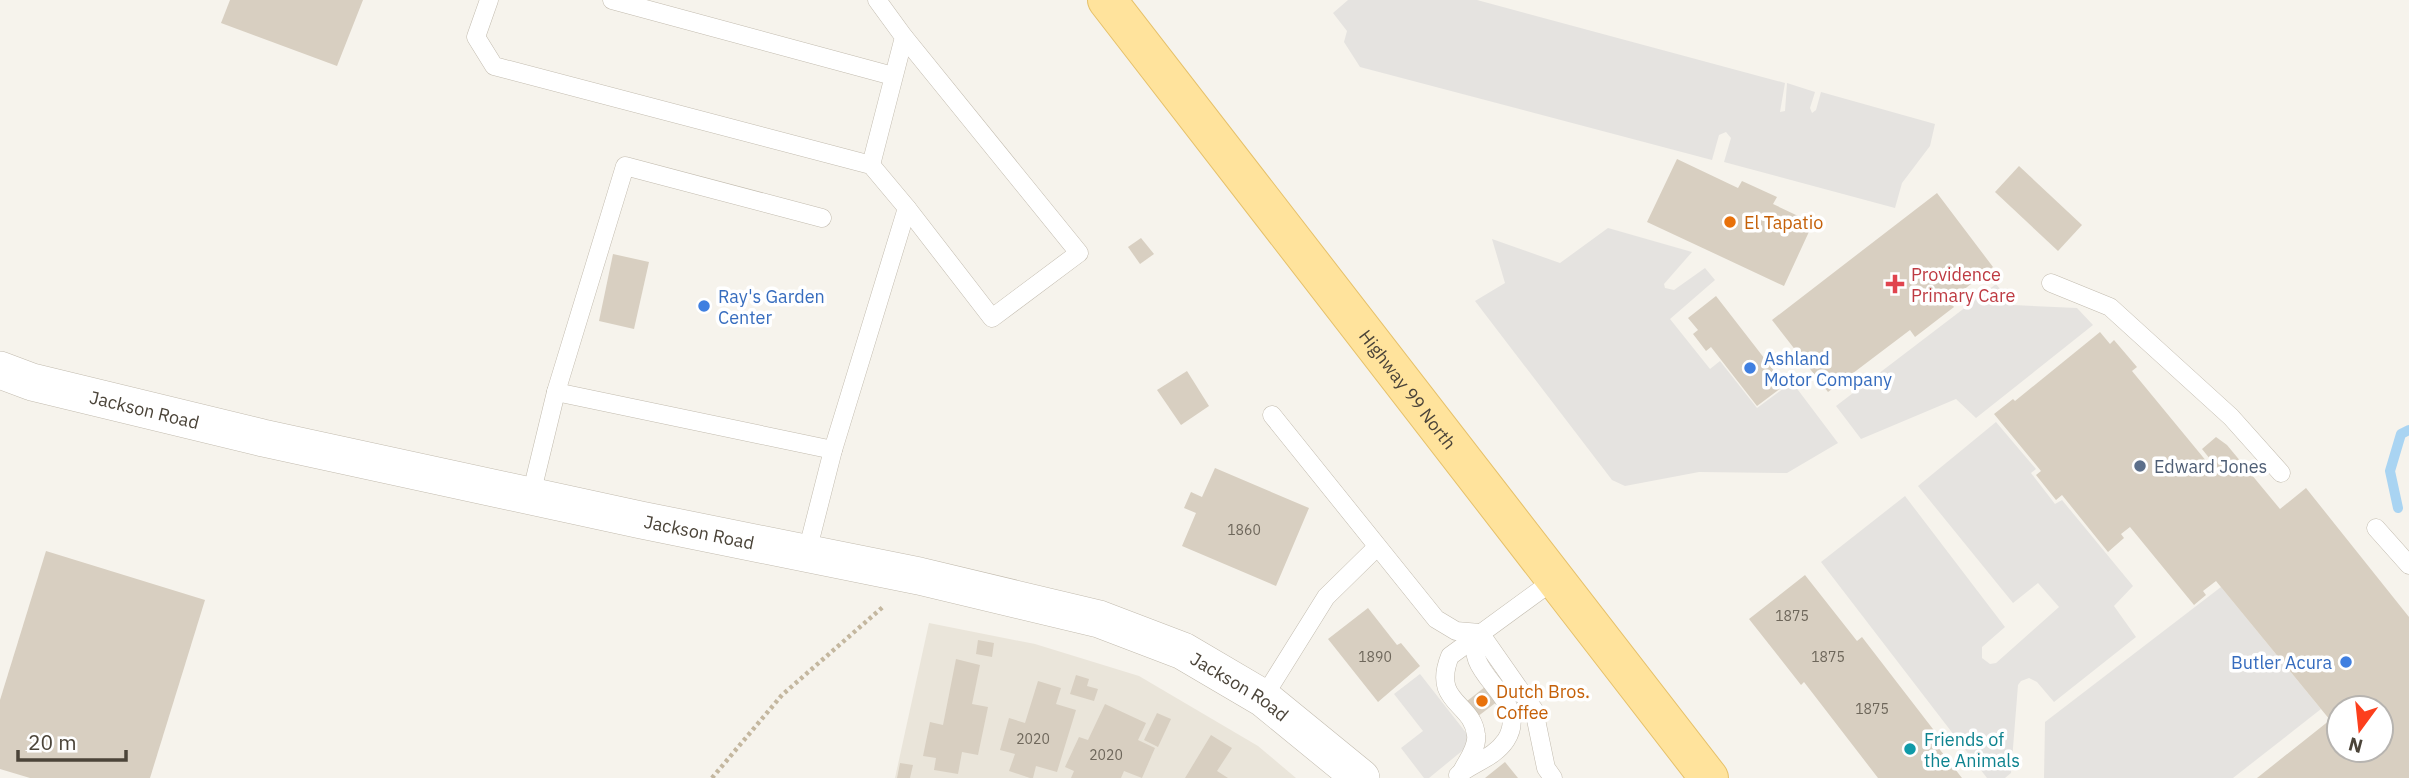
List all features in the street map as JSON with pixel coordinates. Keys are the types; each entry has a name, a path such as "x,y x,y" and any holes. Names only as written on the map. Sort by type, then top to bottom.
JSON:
{"main road":[{"name":"Highway 99 North","path":"1107,0 1709,778"}],"street":[{"name":"Jackson Road","path":"0,370 32,382 263,438 919,576 1099,619 1183,651 1263,698 1361,778"}],"lane":[{"path":"489,0 475,37 494,66 872,165 992,318 1079,253 877,0"},
{"path":"612,0 893,76"},
{"path":"872,165 904,37"},
{"path":"531,495 556,392 625,166 822,218"},
{"path":"807,552 833,450 907,208"},
{"path":"2051,284 2110,307 2231,416 2281,473"},
{"path":"556,392 833,450"},
{"path":"1272,415 1436,619 1456,631 1480,633"},
{"path":"2376,527 2409,565"},
{"path":"1263,698 1326,597 1377,547"},
{"path":"1458,775 1477,736 1474,727 1448,692 1444,680 1445,667 1450,656 1554,580"},
{"path":"1458,775 1481,764 1505,741 1513,719 1510,706 1476,659 1475,640 1480,633"},
{"path":"1480,633 1534,710 1546,768 1553,778"}],"path":[{"path":"712,778 782,695 919,576"}],"shaded area":[{"path":"1348,0 1477,0 1785,83 1780,112 1785,111 1787,83 1815,92 1810,108 1812,113 1816,110 1821,92 1935,124 1930,146 1902,183 1895,208 1724,162 1731,138 1726,132 1719,135 1712,160 1360,67 1344,42 1347,31 1333,13"},
{"path":"1608,228 1692,252 1664,284 1665,288 1674,290 1705,268 1715,280 1670,319 1710,369 1720,361 1757,408 1792,382 1838,443 1787,473 1699,472 1625,486 1612,480 1475,301 1505,283 1492,239 1560,263"},
{"path":"1996,284 2013,305 2077,308 2093,325 1976,418 1956,399 1861,439 1836,406"},
{"path":"1996,422 2036,469 2031,473 2055,504 2062,500 2133,586 2114,606 2136,637 2054,702 2037,682 2029,678 2021,681 2018,685 2011,773 2005,778 1987,778 1821,562 1905,496 2005,627 1982,647 1982,658 1990,664 1996,663 2059,607 2038,583 2013,603 1918,486"},
{"path":"2221,587 2321,709 2233,778 2044,778 2045,722"},
{"path":"929,623 1035,644 1139,676 1258,746 1296,778 895,778"},
{"path":"1420,674 1467,734 1468,746 1429,778 1424,778 1401,748 1423,731 1394,694"}],"building":[{"path":"230,0 363,0 337,66 221,23"},
{"name":"El Tapatio","path":"1677,159 1738,188 1742,181 1777,197 1773,204 1813,223 1784,286 1647,222"},
{"path":"2019,166 2082,225 2058,251 1995,192"},
{"name":"Providence Primary Care","path":"1937,193 1993,267 1949,301 1954,307 1915,337 1910,330 1828,392 1772,320"},
{"path":"1141,238 1154,254 1140,264 1128,247"},
{"path":"613,254 649,262 634,329 599,321"},
{"name":"Ashland Motor Company","path":"1716,296 1785,385 1757,406 1711,347 1706,351 1693,334 1698,330 1688,318"},
{"path":"2100,332 2110,344 2114,340 2137,367 2132,371 2207,462 2210,459 2202,449 2216,437 2227,445 2280,509 2306,488 2409,617 2409,778 2257,778 2325,724 2325,764 2395,764 2395,694 2325,694 2325,714 2216,581 2203,591 2206,595 2194,605 2130,527 2121,534 2124,538 2108,552 2062,495 2056,500 2036,475 2041,471 1994,414 2013,399 2015,401"},
{"path":"1187,371 1209,406 1181,425 1157,390"},
{"path":"1215,468 1309,508 1276,586 1182,546 1196,513 1184,508 1191,492 1202,497"},
{"path":"46,551 205,600 150,778 30,778 0,769 0,700"},
{"path":"1805,575 1857,641 1862,637 1936,733 1930,737 1962,778 1878,778 1804,682 1801,685 1749,619"},
{"path":"1368,608 1397,645 1401,643 1420,666 1378,702 1328,639"},
{"path":"978,640 994,643 992,657 976,654"},
{"path":"956,659 980,665 972,704 988,707 978,755 962,752 958,774 934,770 936,758 923,756 930,722 943,725"},
{"path":"1076,675 1089,679 1087,686 1098,689 1094,701 1070,694"},
{"path":"1038,681 1061,688 1056,704 1076,710 1057,772 1036,766 1033,778 1030,778 1009,771 1015,754 1000,750 1009,718 1025,723"},
{"name":"Dutch Bros. Coffee","path":"1490,683 1502,698 1473,720 1462,705"},
{"path":"1105,704 1146,723 1138,740 1155,748 1142,778 1124,771 1121,778 1071,778 1074,771 1065,767 1079,737 1088,740"},
{"path":"1157,713 1171,719 1158,747 1144,740"},
{"path":"1211,735 1232,748 1217,771 1228,778 1185,778"},
{"path":"1505,762 1518,778 1485,778"},
{"path":"900,763 913,765 910,778 897,778"}],"waterway":[{"path":"2398,508 2390,471 2401,434 2409,430"}],"place":[{"name":"El Tapatio","path":"1730,222"},
{"name":"Providence Primary Care","path":"1895,284"},
{"name":"Ray's Garden Center","path":"704,306"},
{"name":"Ashland Motor Company","path":"1750,368"},
{"name":"Edward Jones","path":"2140,466"},
{"name":"Butler Acura","path":"2346,662"},
{"name":"Dutch Bros. Coffee","path":"1482,701"},
{"name":"Friends of the Animals","path":"1910,749"}]}
